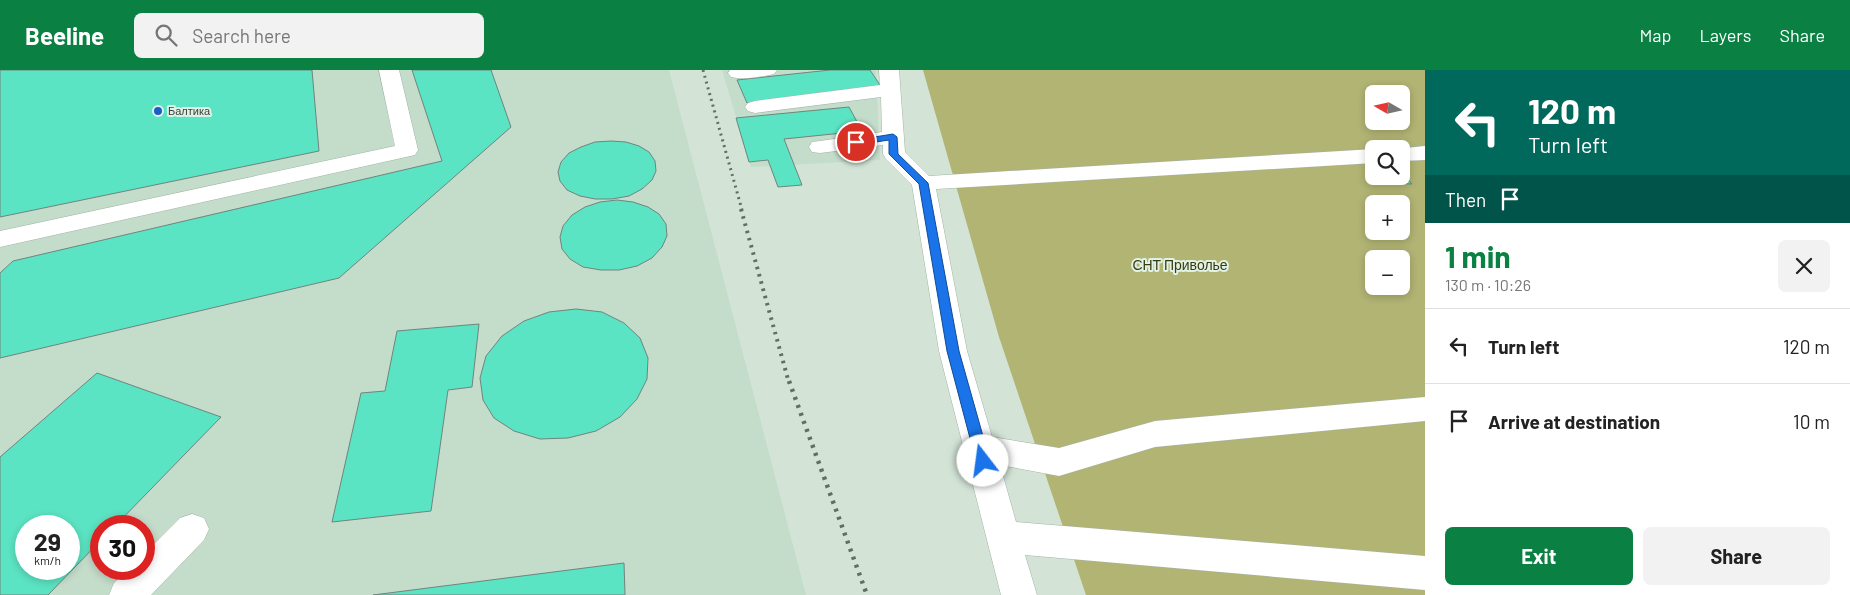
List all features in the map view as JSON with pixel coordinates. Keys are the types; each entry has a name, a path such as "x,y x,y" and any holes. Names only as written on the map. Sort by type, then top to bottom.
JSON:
{"street":[{"path":"0,239 407,150 389,70"},
{"path":"738,73 767,70"},
{"path":"756,108 890,80 894,154 923,183 953,351 1020,595"},
{"path":"820,147 893,137"},
{"path":"1410,154 1425,153"},
{"path":"923,183 1365,157"},
{"path":"980,448 1059,462 1155,434 1425,409"},
{"path":"127,595 192,528"},
{"path":"1004,537 1425,572"}],"shaded area":[{"path":"0,70 669,70 806,595 0,595"},
{"path":"722,70 876,70 880,160 751,167"}],"green space":[{"name":"СНТ Приволье","path":"923,70 1425,70 1425,595 1086,595 999,337"}],"building":[{"name":"Балтика","path":"0,70 312,70 319,151 0,217"},
{"path":"412,70 491,70 511,127 339,278 0,358 0,273 13,261 442,161"},
{"path":"830,70 870,70 882,88 747,103 737,80"},
{"path":"849,107 862,131 784,139 802,185 778,187 768,160 749,162 736,118"},
{"path":"595,142 626,142 639,146 649,152 655,161 656,171 652,180 642,189 629,196 612,199 595,199 580,196 567,190 560,181 558,172 561,162 569,153"},
{"path":"617,200 633,202 648,207 659,214 666,224 667,236 662,247 652,258 637,266 619,270 583,267 570,259 562,249 560,237 563,226 572,215 585,207 600,202"},
{"path":"576,309 602,312 624,323 640,338 648,358 647,379 637,399 620,417 596,431 568,438 540,439 514,431 494,418 483,400 480,378 486,356 502,336 524,321 549,312"},
{"path":"479,324 472,387 448,390 431,511 332,522 361,393 385,391 397,331"},
{"path":"97,373 221,417 126,515 90,515 90,551 80,562 80,515 15,515 15,580 62,580 48,595 0,595 0,457"},
{"path":"624,563 625,595 373,595"}],"railway":[{"path":"703,70 742,210"},
{"path":"741,209 789,383"},
{"path":"789,381 867,595"}],"place":[{"name":"Балтика","path":"158,111"}],"route":[{"path":"856,142 893,137 894,154 923,183 953,351 983,461"}]}
